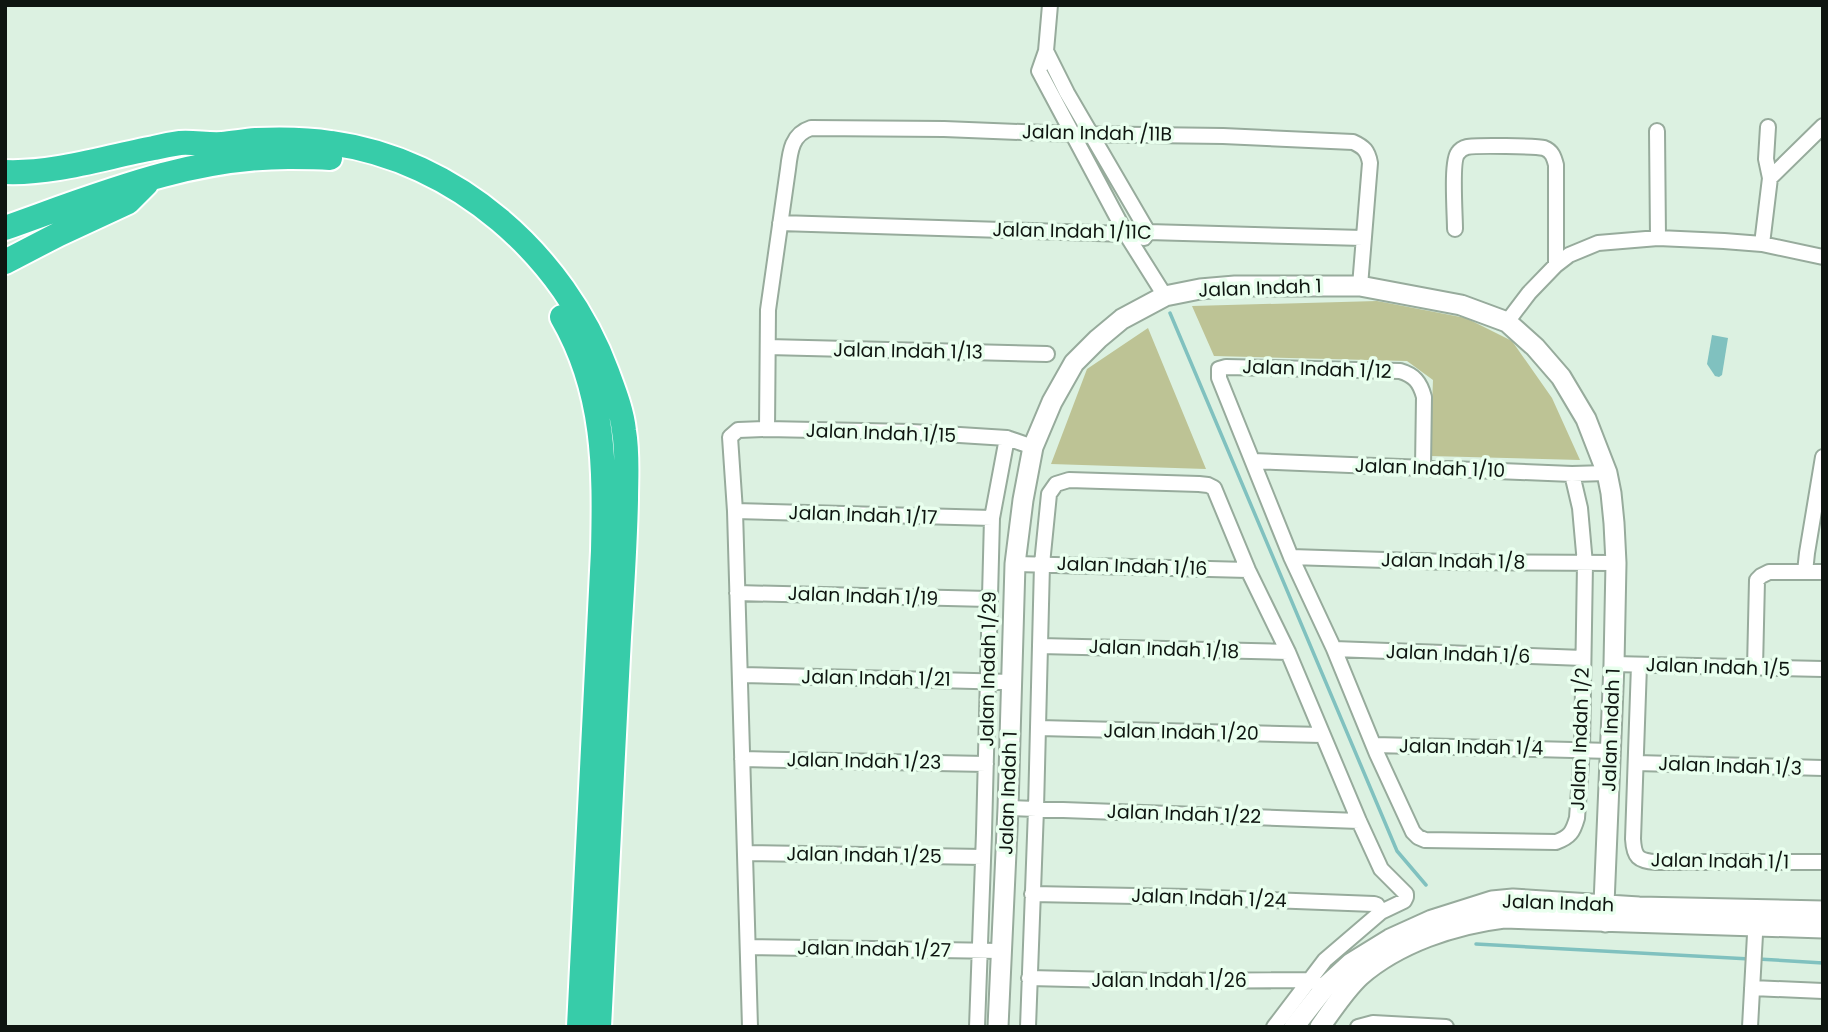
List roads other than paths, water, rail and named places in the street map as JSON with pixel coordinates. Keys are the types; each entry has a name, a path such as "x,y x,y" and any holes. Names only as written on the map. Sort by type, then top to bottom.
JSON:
{"highway":[{"path":"5,172 25,173 54,169 181,143 221,144 292,139 332,143 393,158 457,189 505,224 541,259 561,286 587,327 601,357 624,431 625,522 599,1027"},
{"path":"5,212 221,144"},
{"path":"5,228 154,176 186,168 271,156 321,157 380,168 440,195 509,247 549,295 575,339 592,385 600,426 605,487 579,1027"},
{"path":"5,262 128,202 154,176"}],"street":[{"path":"1049,5 1046,51 1038,71 1126,234 1165,296"},
{"path":"1046,51 1067,93 1148,232 1135,249"},
{"path":"1770,178 1823,126"},
{"path":"1762,244 1770,178 1766,159 1768,127"},
{"name":"Jalan Indah /11B","path":"780,223 791,150 798,135 811,128 1237,136 1353,142 1361,145 1368,152 1370,163 1363,238"},
{"path":"1657,131 1658,238"},
{"path":"1455,229 1455,158 1462,149 1547,149 1556,165 1556,265"},
{"path":"1556,218 1569,255"},
{"path":"767,429 768,310 780,223"},
{"name":"Jalan Indah 1/11C","path":"780,223 1363,238"},
{"path":"1360,286 1363,238"},
{"path":"1507,322 1529,293 1556,265 1569,255 1598,243 1658,238 1724,241 1762,244 1823,257"},
{"name":"Jalan Indah 1","path":"998,1027 1015,564 1033,447 1052,402 1074,363 1098,339 1122,319 1165,296 1200,289 1235,286 1360,286 1461,305 1507,322 1535,347 1561,376 1586,419 1607,473 1611,493 1616,563 1604,913"},
{"name":"Jalan Indah 1/13","path":"768,348 1047,354"},
{"name":"Jalan Indah 1/12","path":"1253,461 1219,378 1219,369 1400,371 1409,374 1422,386 1424,397 1423,467"},
{"name":"Jalan Indah 1/15","path":"735,511 730,437 738,430 912,432 1007,438 1033,447"},
{"name":"Jalan Indah 1/29","path":"977,1027 992,518 1007,438"},
{"path":"1805,572 1823,457"},
{"path":"1253,461 1291,557 1334,649 1374,745"},
{"name":"Jalan Indah 1/10","path":"1253,461 1573,474 1607,473"},
{"name":"Jalan Indah 1/2","path":"1374,745 1410,825 1418,837 1425,840 1556,842 1566,839 1574,829 1581,749 1585,564 1580,508 1573,474"},
{"path":"1028,1027 1042,564 1049,494 1056,484 1069,480 1199,484 1214,488 1381,869 1406,894 1404,901 1381,912 1325,960 1317,983 1274,1027"},
{"path":"735,511 750,1027"},
{"name":"Jalan Indah 1/17","path":"735,511 992,518"},
{"name":"Jalan Indah 1/8","path":"1291,557 1448,562 1616,563"},
{"name":"Jalan Indah 1/16","path":"1015,564 1248,569"},
{"path":"1755,668 1757,580 1766,573 1775,571 1823,572"},
{"name":"Jalan Indah 1/19","path":"737,593 989,600"},
{"name":"Jalan Indah 1/18","path":"1040,646 1288,652"},
{"name":"Jalan Indah 1/6","path":"1334,649 1583,658"},
{"name":"Jalan Indah 1/5","path":"1614,664 1823,669"},
{"path":"1636,763 1639,665"},
{"name":"Jalan Indah 1/21","path":"740,675 1012,682"},
{"name":"Jalan Indah 1/20","path":"1039,728 1322,735"},
{"name":"Jalan Indah 1/4","path":"1374,745 1611,751"},
{"name":"Jalan Indah 1/23","path":"742,759 986,764"},
{"name":"Jalan Indah 1/3","path":"1636,763 1823,768"},
{"name":"Jalan Indah 1/1","path":"1636,763 1633,839 1637,856 1645,861 1823,862"},
{"name":"Jalan Indah 1/22","path":"1008,808 1359,821"},
{"name":"Jalan Indah 1/25","path":"745,853 983,857"},
{"name":"Jalan Indah 1/24","path":"1032,894 1374,904 1381,912"},
{"name":"Jalan Indah","path":"1294,1027 1317,983 1390,939 1432,920 1492,901 1513,899 1604,913"},
{"name":"Jalan Indah","path":"1756,918 1823,911"},
{"name":"Jalan Indah","path":"1320,1027 1358,978 1378,962 1413,944 1479,921 1604,913 1756,918 1823,928"},
{"path":"1750,1027 1756,918"},
{"name":"Jalan Indah 1/27","path":"748,947 1001,951"},
{"name":"Jalan Indah 1/26","path":"1029,978 1317,983"},
{"path":"1753,981 1823,991"},
{"path":"1317,983 1344,995"},
{"path":"1357,1027 1373,1023 1446,1027"}],"water":[{"path":"1712,335 1728,338 1722,375 1719,377 1715,376 1707,364"}],"waterway":[{"path":"1170,313 1397,851 1426,885"},
{"path":"1476,944 1750,959"},
{"path":"1758,959 1823,963"}]}
